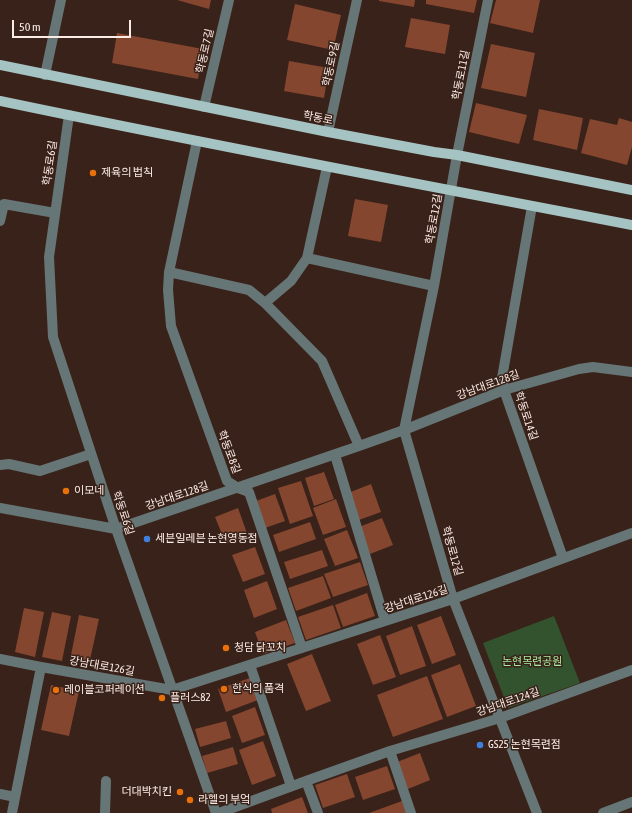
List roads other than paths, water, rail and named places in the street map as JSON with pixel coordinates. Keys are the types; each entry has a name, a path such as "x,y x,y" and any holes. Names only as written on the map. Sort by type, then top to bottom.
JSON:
{"main road":[{"name":"학동로","path":"0,65 328,132 457,155 632,190"},
{"path":"0,101 327,167 632,225"}],"street":[{"path":"45,75 61,0"},
{"name":"학동로7길","path":"204,107 229,0"},
{"name":"학동로9길","path":"328,132 357,0"},
{"name":"학동로11길","path":"457,155 488,0"},
{"name":"학동로6길","path":"69,115 49,257 53,337 116,529 172,690 218,813"},
{"name":"학동로8길","path":"197,141 170,272 168,290 171,326 227,482 249,492 302,648"},
{"name":"학동로12길","path":"457,155 434,286 404,430 453,599 537,813"},
{"path":"265,303 291,281 307,258 327,167"},
{"path":"0,221 4,204 55,213"},
{"name":"학동로14길","path":"532,206 502,378 504,390 563,558"},
{"path":"307,258 434,286"},
{"path":"170,272 249,290 265,303 322,361 359,446"},
{"name":"강남대로128길","path":"0,508 116,529 335,455 404,430 504,390 579,369 593,367 632,372"},
{"path":"0,465 9,464 40,471 91,454"},
{"path":"335,455 385,621"},
{"name":"강남대로126길","path":"0,658 41,667 172,690 453,599 632,533"},
{"path":"250,665 291,786"},
{"path":"12,813 41,667"},
{"name":"강남대로124길","path":"218,813 390,751 500,718 632,670"},
{"path":"390,751 411,813"},
{"path":"106,781 106,813"},
{"path":"306,781 318,813"},
{"path":"0,794 15,797"},
{"path":"603,813 632,802"}],"place":[{"name":"제육의 법칙","path":"93,173"},
{"name":"이모네","path":"66,491"},
{"name":"세븐일레븐 논현영동점","path":"147,539"},
{"name":"청담 닭꼬치","path":"226,648"},
{"name":"한식의 품격","path":"224,689"},
{"name":"레이블코퍼레이션","path":"56,690"},
{"name":"플러스82","path":"162,698"},
{"name":"GS25 논현목련점","path":"480,745"},
{"name":"더대박치킨","path":"180,792"},
{"name":"라헬의 부엌","path":"190,800"}],"park label":[{"name":"논현목련공원","path":"532,662"}]}
